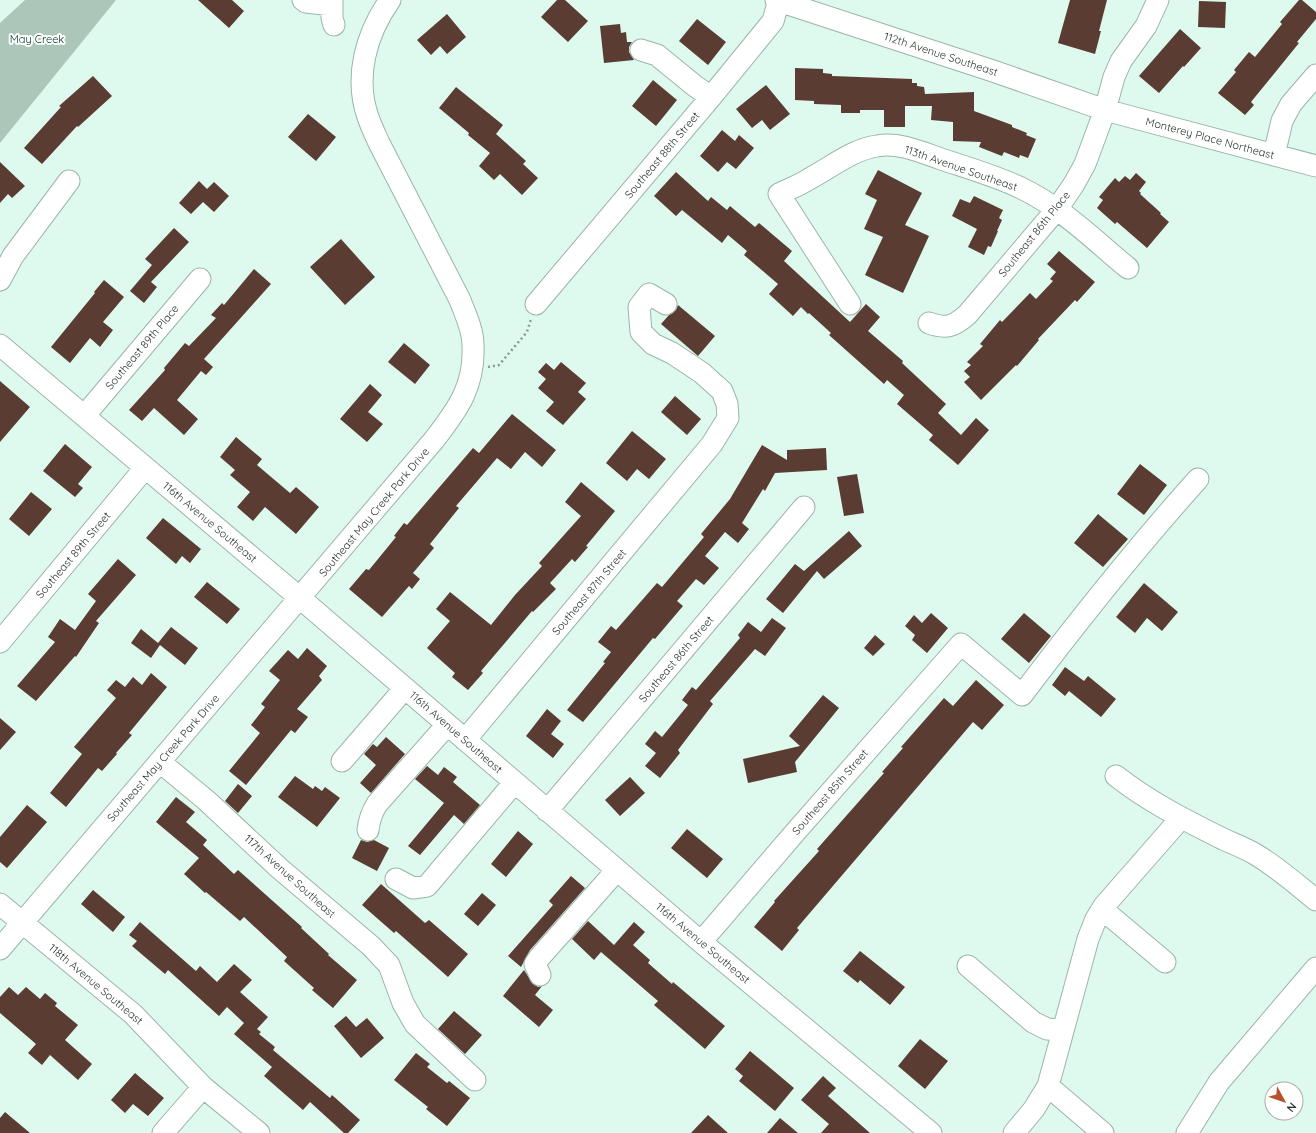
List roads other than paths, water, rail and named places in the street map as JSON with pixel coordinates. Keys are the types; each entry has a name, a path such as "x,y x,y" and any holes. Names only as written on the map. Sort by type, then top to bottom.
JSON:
{"street":[{"path":"303,0 333,10"},
{"name":"Southeast May Creek Park Drive","path":"0,949 434,440 448,422 466,393 470,382 473,344 469,322 460,300 379,143 363,98 362,75 365,51 371,31 380,13 390,0"},
{"name":"112th Avenue Southeast","path":"778,0 985,68 1105,110"},
{"name":"Southeast 88th Street","path":"536,304 711,97 772,21 778,0"},
{"name":"Southeast 86th Place","path":"929,323 948,327 958,323 967,315 1057,209 1074,184 1084,164 1105,110 1114,76 1121,61 1146,26 1158,0"},
{"path":"641,50 657,55 711,97"},
{"path":"1274,155 1282,121 1292,104 1316,75"},
{"name":"Monterey Place Northeast","path":"1105,110 1316,166"},
{"name":"113th Avenue Southeast","path":"850,304 780,194 810,179 842,159 860,150 877,146 893,145 912,149 1021,188 1057,209 1128,268"},
{"path":"0,280 13,256 69,181"},
{"name":"Southeast 89th Place","path":"84,415 200,279"},
{"name":"Southeast 87th Street","path":"465,740 712,444 728,418 722,391 702,373 678,357 653,344 641,332 639,307 649,294 666,304"},
{"name":"116th Avenue Southeast","path":"0,345 300,598 701,942 931,1133"},
{"name":"Southeast 89th Street","path":"0,642 145,468"},
{"name":"Southeast 85th Street","path":"701,942 961,644 1022,695 1077,623 1169,510 1198,479"},
{"name":"Southeast 86th Street","path":"547,811 804,507"},
{"path":"342,761 405,688"},
{"path":"368,830 372,813 377,804 447,725"},
{"name":"117th Avenue Southeast","path":"160,762 206,800 279,868 371,946 389,965 402,1003 415,1024 475,1080"},
{"path":"1116,776 1144,798 1264,860 1284,873 1316,900"},
{"path":"396,879 413,888 426,886 514,783"},
{"path":"1018,1130 1034,1110 1048,1086 1088,939 1102,909 1181,818"},
{"path":"540,975 535,964 617,870"},
{"name":"118th Avenue Southeast","path":"0,904 134,1014 203,1087 260,1133"},
{"path":"1102,909 1165,962"},
{"path":"968,966 1034,1022 1047,1029 1063,1030"},
{"path":"1187,1133 1219,1082 1316,968"},
{"path":"1048,1086 1103,1133"},
{"path":"163,1133 203,1087"},
{"name":"116th Avenue Southeast","path":"914,1118 941,1133"}],"park label":[{"name":"May Creek","path":"37,39"}]}
